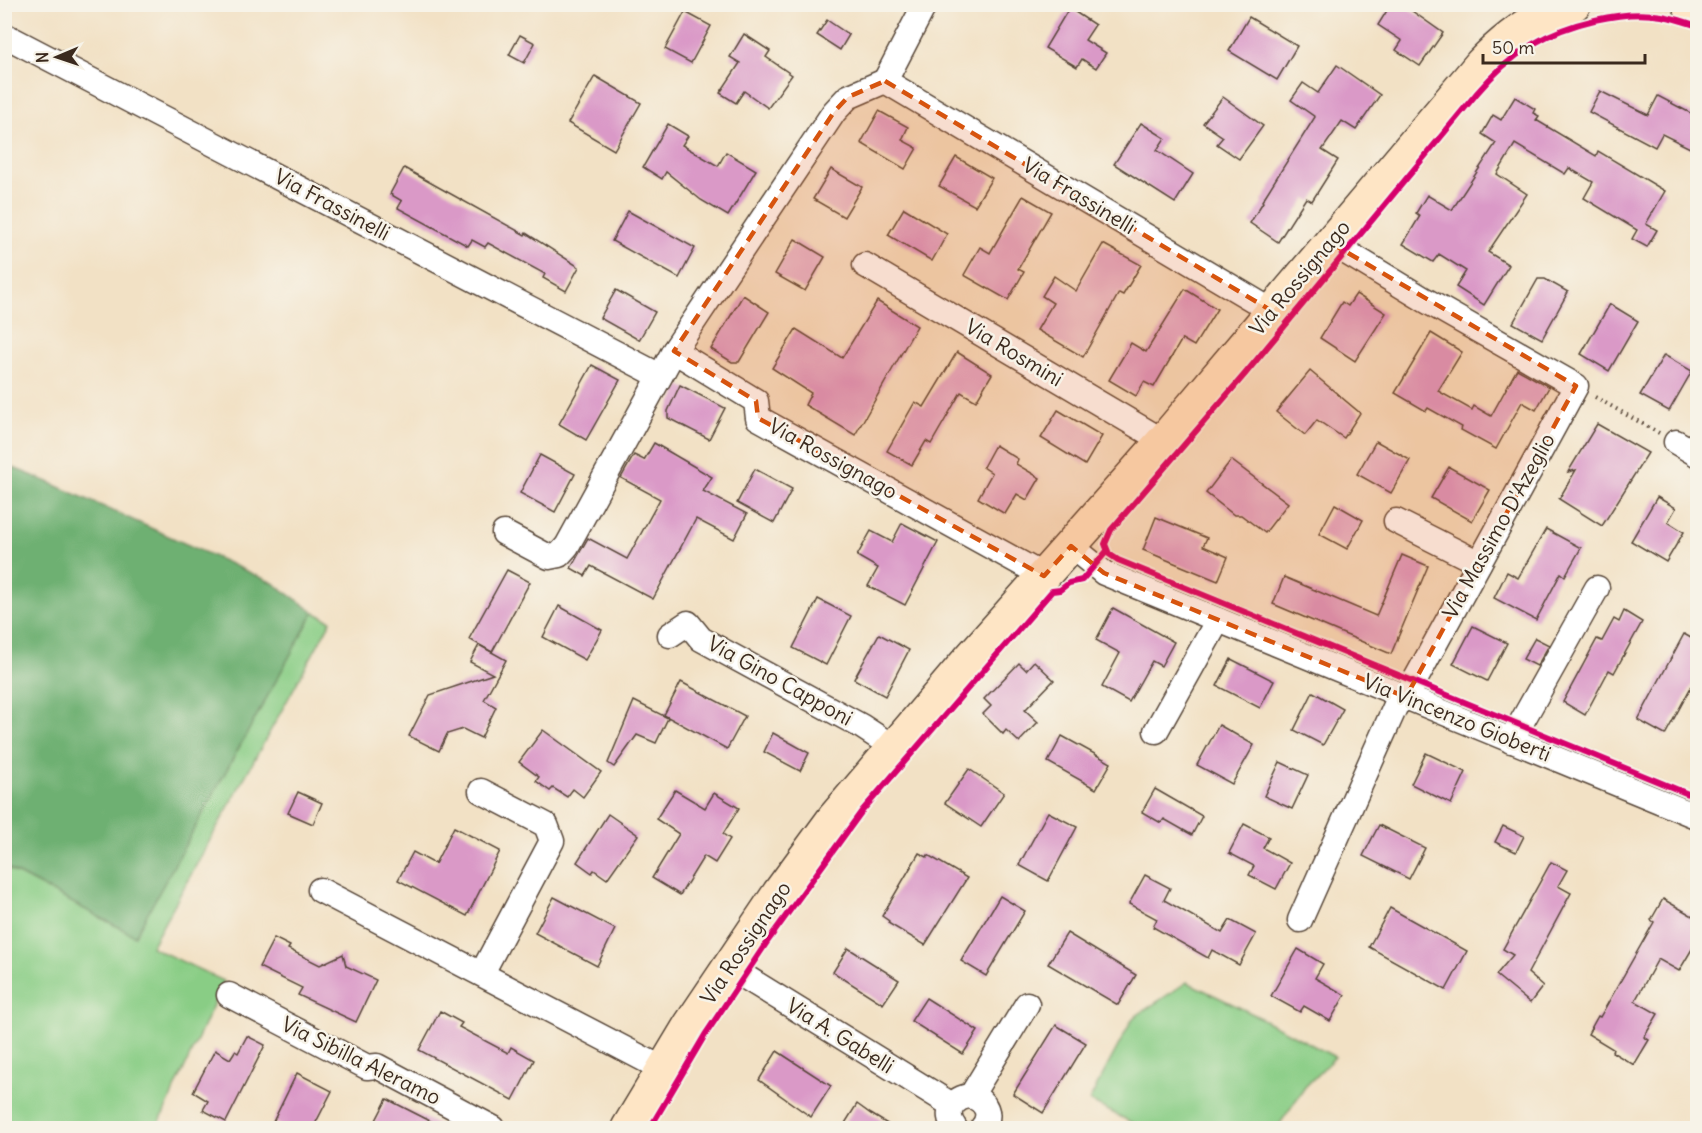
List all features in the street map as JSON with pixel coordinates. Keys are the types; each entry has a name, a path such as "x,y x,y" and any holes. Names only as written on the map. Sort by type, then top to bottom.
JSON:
{"street":[{"path":"504,533 549,557 559,555 567,546 674,351 834,112 848,97 885,81 925,4"},
{"name":"Via Rossignago","path":"628,1128 729,967 834,818 893,747 1163,441 1457,90 1502,42 1527,25 1574,4"},
{"path":"1689,4 1698,7"},
{"name":"Via Frassinelli","path":"4,35 660,376"},
{"name":"Via Frassinelli","path":"885,81 1272,311"},
{"path":"1331,243 1425,300 1576,386"},
{"name":"Via Rosmini","path":"865,265 1163,441"},
{"name":"Via Rossignago","path":"674,351 756,401 758,418 1044,576"},
{"name":"Via Massimo D'Azeglio","path":"1300,920 1396,705 1406,697 1576,386"},
{"path":"1676,442 1698,456"},
{"path":"1396,521 1479,563"},
{"name":"Via Vincenzo Gioberti","path":"1071,546 1104,573 1698,817"},
{"path":"1511,741 1597,588"},
{"path":"1156,731 1218,620"},
{"name":"Via Gino Capponi","path":"670,635 688,623 701,639 861,726 893,747"},
{"path":"481,790 546,825 552,841 482,973"},
{"path":"320,890 663,1069"},
{"name":"Via A. Gabelli","path":"729,967 957,1117 984,1103 988,1118 986,1127"},
{"name":"Via Sibilla Aleramo","path":"229,994 367,1067 377,1066 493,1128"},
{"path":"957,1117 1027,1004"}],"path":[{"path":"1576,386 1676,442"}],"highlighted area":[{"path":"885,81 1272,311 1331,243 1576,386 1406,697 1104,573 1071,546 1044,576 758,418 756,401 674,351 834,112 848,97"}],"green space":[{"path":"4,464 273,583 314,612 135,936 5,867"},
{"path":"314,612 331,621 151,947 224,981 157,1128 5,1128 4,867 135,935"},
{"path":"1187,982 1335,1057 1305,1087 1277,1128 1143,1128 1089,1101 1133,1018"}],"building":[{"path":"1391,4 1402,4 1443,33 1420,66 1396,50 1402,41 1378,25"},
{"path":"1069,8 1095,25 1085,40 1106,53 1096,68 1082,59 1077,67 1045,48"},
{"path":"685,12 711,26 691,63 665,49"},
{"path":"1249,17 1297,46 1277,80 1229,51"},
{"path":"827,20 849,35 840,50 817,35"},
{"path":"744,34 770,51 766,57 792,75 768,108 744,91 736,103 720,93 740,63 730,57"},
{"path":"520,35 535,43 524,63 509,55"},
{"path":"1337,65 1380,95 1356,130 1342,121 1322,150 1338,160 1312,201 1306,198 1278,242 1250,223 1315,117 1291,100 1303,83 1318,93"},
{"path":"595,76 641,103 614,150 568,123"},
{"path":"1600,91 1648,115 1658,96 1698,117 1698,152 1662,134 1655,147 1589,112"},
{"path":"1223,97 1263,126 1239,159 1217,144 1223,137 1203,123"},
{"path":"1515,97 1535,109 1533,113 1539,116 1536,120 1596,156 1598,151 1665,191 1646,224 1657,230 1647,247 1632,239 1637,230 1584,198 1593,182 1569,168 1565,174 1515,144 1497,174 1527,194 1488,252 1509,265 1484,305 1456,287 1466,271 1439,254 1433,262 1403,244 1420,216 1416,213 1427,195 1452,210 1496,143 1482,134 1493,115 1501,120"},
{"path":"879,111 908,127 902,140 917,148 905,169 861,143"},
{"path":"1141,123 1165,138 1157,150 1193,174 1175,203 1114,164"},
{"path":"668,124 688,136 682,145 718,166 726,152 756,170 728,216 701,200 666,172 662,179 643,167"},
{"path":"956,157 992,178 975,206 939,186"},
{"path":"404,168 525,235 526,233 579,267 566,291 543,278 545,274 488,243 485,247 472,240 468,246 398,208 402,201 390,194"},
{"path":"831,169 862,187 844,217 813,199"},
{"path":"1023,196 1051,212 1018,269 1024,272 1008,300 964,275 980,247 990,253"},
{"path":"904,208 947,234 932,261 888,235"},
{"path":"628,211 695,248 679,278 612,241"},
{"path":"795,239 825,257 805,291 775,274"},
{"path":"1103,244 1141,265 1123,295 1119,293 1083,357 1037,330 1053,303 1042,296 1054,276 1076,291"},
{"path":"1538,279 1545,279 1568,292 1542,339 1513,323"},
{"path":"1185,289 1217,309 1194,346 1182,339 1154,387 1144,382 1136,396 1109,380 1131,343 1146,352"},
{"path":"616,290 655,312 639,340 600,318"},
{"path":"1356,294 1386,313 1355,361 1320,338 1342,302 1348,306"},
{"path":"743,295 769,312 739,362 732,362 711,349"},
{"path":"877,301 917,326 855,435 805,405 811,393 772,368 796,329 842,358"},
{"path":"1610,304 1638,321 1609,371 1581,354"},
{"path":"1431,333 1462,352 1438,391 1472,410 1474,406 1491,416 1517,369 1549,387 1536,410 1522,402 1496,449 1461,430 1462,427 1428,408 1426,411 1395,393"},
{"path":"957,352 992,374 976,401 961,392 931,444 926,441 912,465 887,451 915,402 924,407"},
{"path":"1664,355 1692,371 1669,411 1640,395"},
{"path":"592,365 620,380 586,440 559,424"},
{"path":"1310,371 1360,413 1344,438 1317,420 1305,435 1276,412"},
{"path":"680,385 725,408 709,439 668,418 668,411"},
{"path":"1058,410 1102,436 1085,465 1041,438"},
{"path":"1597,424 1648,453 1602,526 1559,499 1576,470 1568,472"},
{"path":"1376,441 1410,460 1391,493 1357,474"},
{"path":"654,443 712,477 703,491 747,514 734,539 696,519 653,599 591,566 585,576 571,568 588,538 627,559 660,499 621,478 634,455 644,460"},
{"path":"995,445 1018,459 1016,464 1040,478 1027,500 1017,494 1005,514 978,498 992,473 983,467"},
{"path":"540,455 575,474 555,512 520,493"},
{"path":"1231,460 1288,503 1265,533 1241,515 1234,515 1206,493"},
{"path":"1449,467 1490,490 1472,521 1431,498"},
{"path":"755,469 792,489 774,523 737,503"},
{"path":"1657,497 1676,508 1668,522 1684,532 1666,562 1631,541"},
{"path":"1335,504 1363,520 1347,549 1319,534"},
{"path":"1156,517 1207,538 1203,546 1228,557 1218,581 1143,550"},
{"path":"902,523 938,542 905,605 868,586 878,568 857,556 871,531 892,542"},
{"path":"1546,529 1581,548 1565,576 1561,573 1536,620 1494,598 1507,572 1518,578"},
{"path":"1402,555 1428,566 1391,654 1273,604 1284,577 1376,616"},
{"path":"507,570 530,582 492,652 469,639"},
{"path":"818,599 851,616 826,665 793,648"},
{"path":"559,606 602,630 585,660 543,637"},
{"path":"1113,608 1174,642 1161,666 1152,661 1129,702 1102,687 1120,653 1096,640"},
{"path":"1624,611 1642,622 1614,673 1609,670 1585,715 1563,702 1597,639 1602,641 1614,619 1619,622"},
{"path":"1473,626 1507,643 1487,681 1453,664"},
{"path":"879,634 909,650 885,696 854,679"},
{"path":"1684,634 1698,642 1698,674 1665,735 1638,720"},
{"path":"1535,638 1549,645 1537,666 1523,659"},
{"path":"479,645 506,660 484,700 496,707 481,738 463,729 447,734 439,751 409,736 430,695 493,674 470,662"},
{"path":"1231,659 1274,681 1260,708 1217,686"},
{"path":"1034,661 1054,680 1025,710 1038,722 1019,742 1006,730 1003,734 983,714 991,706 984,699 1019,663 1026,670"},
{"path":"681,682 745,716 727,749 664,715"},
{"path":"1313,692 1343,709 1323,745 1294,730"},
{"path":"634,701 668,718 656,743 637,735 614,767 608,763"},
{"path":"1219,725 1254,745 1232,784 1197,765"},
{"path":"543,730 601,772 583,797 573,789 567,797 553,788 550,791 536,781 539,777 519,762"},
{"path":"773,733 809,753 800,771 764,752"},
{"path":"1062,736 1111,763 1096,789 1048,762"},
{"path":"1426,753 1466,772 1451,804 1411,784"},
{"path":"1280,762 1308,775 1292,809 1264,796"},
{"path":"969,769 1004,793 981,827 945,803"},
{"path":"1155,789 1202,816 1192,835 1164,819 1161,823 1142,812"},
{"path":"675,790 705,808 714,793 739,808 723,834 730,839 715,863 704,856 680,895 652,878 679,834 656,819"},
{"path":"298,792 322,803 313,824 288,813"},
{"path":"1048,812 1077,827 1048,881 1019,865"},
{"path":"608,814 638,835 607,879 594,870 592,873 577,862"},
{"path":"1244,824 1269,837 1263,848 1290,863 1276,889 1249,875 1254,866 1229,853"},
{"path":"1379,825 1425,848 1409,879 1363,856"},
{"path":"1503,826 1524,836 1516,852 1495,842"},
{"path":"454,827 500,851 467,916 398,880 413,852 435,864"},
{"path":"919,853 927,857 928,855 967,878 925,945 888,923 889,921 882,916"},
{"path":"1551,862 1567,870 1558,886 1571,893 1528,973 1543,986 1530,1003 1496,975 1513,955 1503,949"},
{"path":"1145,875 1170,888 1164,900 1222,933 1230,920 1256,934 1239,965 1212,950 1208,958 1153,927 1157,919 1129,904"},
{"path":"1000,896 1025,911 986,976 961,961"},
{"path":"554,897 615,929 597,966 535,933"},
{"path":"1663,899 1698,919 1698,939 1679,971 1658,959 1635,1001 1658,1014 1644,1037 1649,1040 1634,1065 1588,1034 1654,922 1651,920"},
{"path":"1390,908 1467,951 1446,990 1369,947"},
{"path":"1067,933 1136,975 1118,1005 1048,964"},
{"path":"274,938 290,946 288,949 320,965 343,954 346,966 376,980 356,1022 298,995 302,988 259,967"},
{"path":"848,948 899,980 883,1004 833,972"},
{"path":"1298,949 1323,964 1315,978 1345,995 1330,1021 1304,1006 1300,1012 1271,996"},
{"path":"926,998 978,1031 963,1054 911,1021"},
{"path":"440,1011 462,1023 459,1027 508,1053 511,1047 534,1060 513,1100 419,1050"},
{"path":"1056,1025 1086,1043 1043,1113 1013,1094"},
{"path":"247,1036 265,1045 226,1122 203,1110 208,1101 193,1092 215,1050 230,1059 235,1051 238,1053"},
{"path":"777,1051 831,1086 811,1117 759,1080"},
{"path":"297,1073 332,1091 313,1128 286,1128 273,1122"},
{"path":"387,1099 444,1128 372,1128"},
{"path":"857,1104 871,1114 894,1128 842,1128"}],"cycle path":[{"path":"1698,26 1647,14 1595,20 1546,37 1503,66 1477,93 1245,374 1111,530 1105,544 1109,554 1118,560 1698,798"},
{"path":"650,1128 705,1035 767,942 862,811 1052,591 1060,590 1069,583 1082,580 1107,551"}]}
